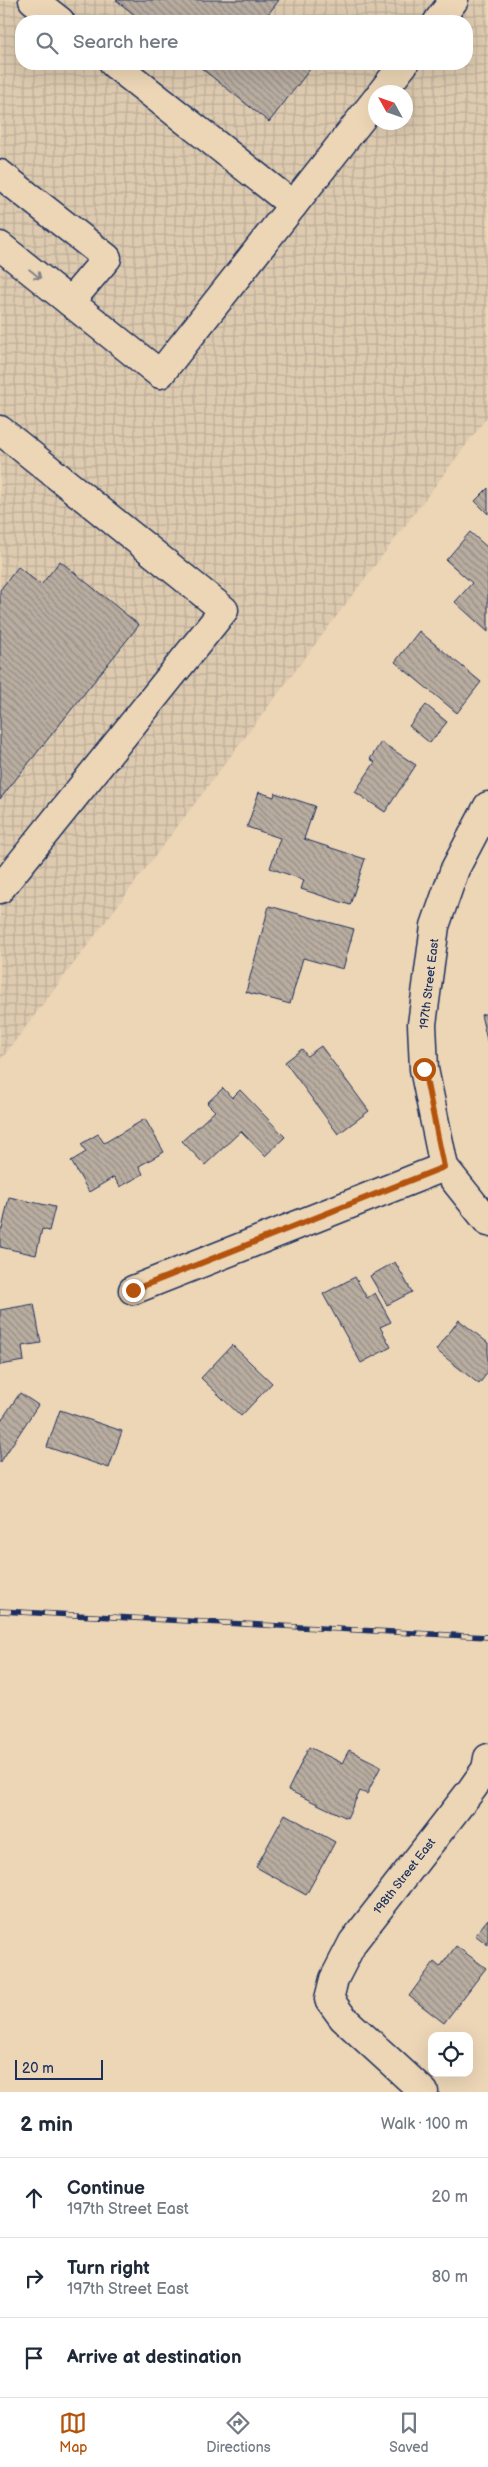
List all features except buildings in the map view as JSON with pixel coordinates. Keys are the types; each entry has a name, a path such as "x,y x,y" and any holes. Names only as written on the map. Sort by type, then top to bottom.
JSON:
{"street":[{"path":"33,0 52,15"},
{"path":"443,15 454,0"},
{"path":"122,70 293,205"},
{"path":"388,85 399,70"},
{"path":"0,246 160,374 368,110"},
{"path":"0,174 108,258 70,302"},
{"path":"0,430 224,610 0,889"},
{"name":"197th Street East","path":"444,1167 424,1069 422,1024 435,926 455,869 488,806"},
{"path":"133,1290 444,1167 488,1222"},
{"name":"198th Street East","path":"424,2092 343,2018 329,1999 334,1979 353,1942 472,1789 486,1769 488,1758"}],"shaded area":[{"path":"0,0 488,0 488,416 0,1061"}],"railway":[{"path":"0,1611 488,1637"}],"route":[{"path":"133,1290 444,1167 424,1069"}]}
